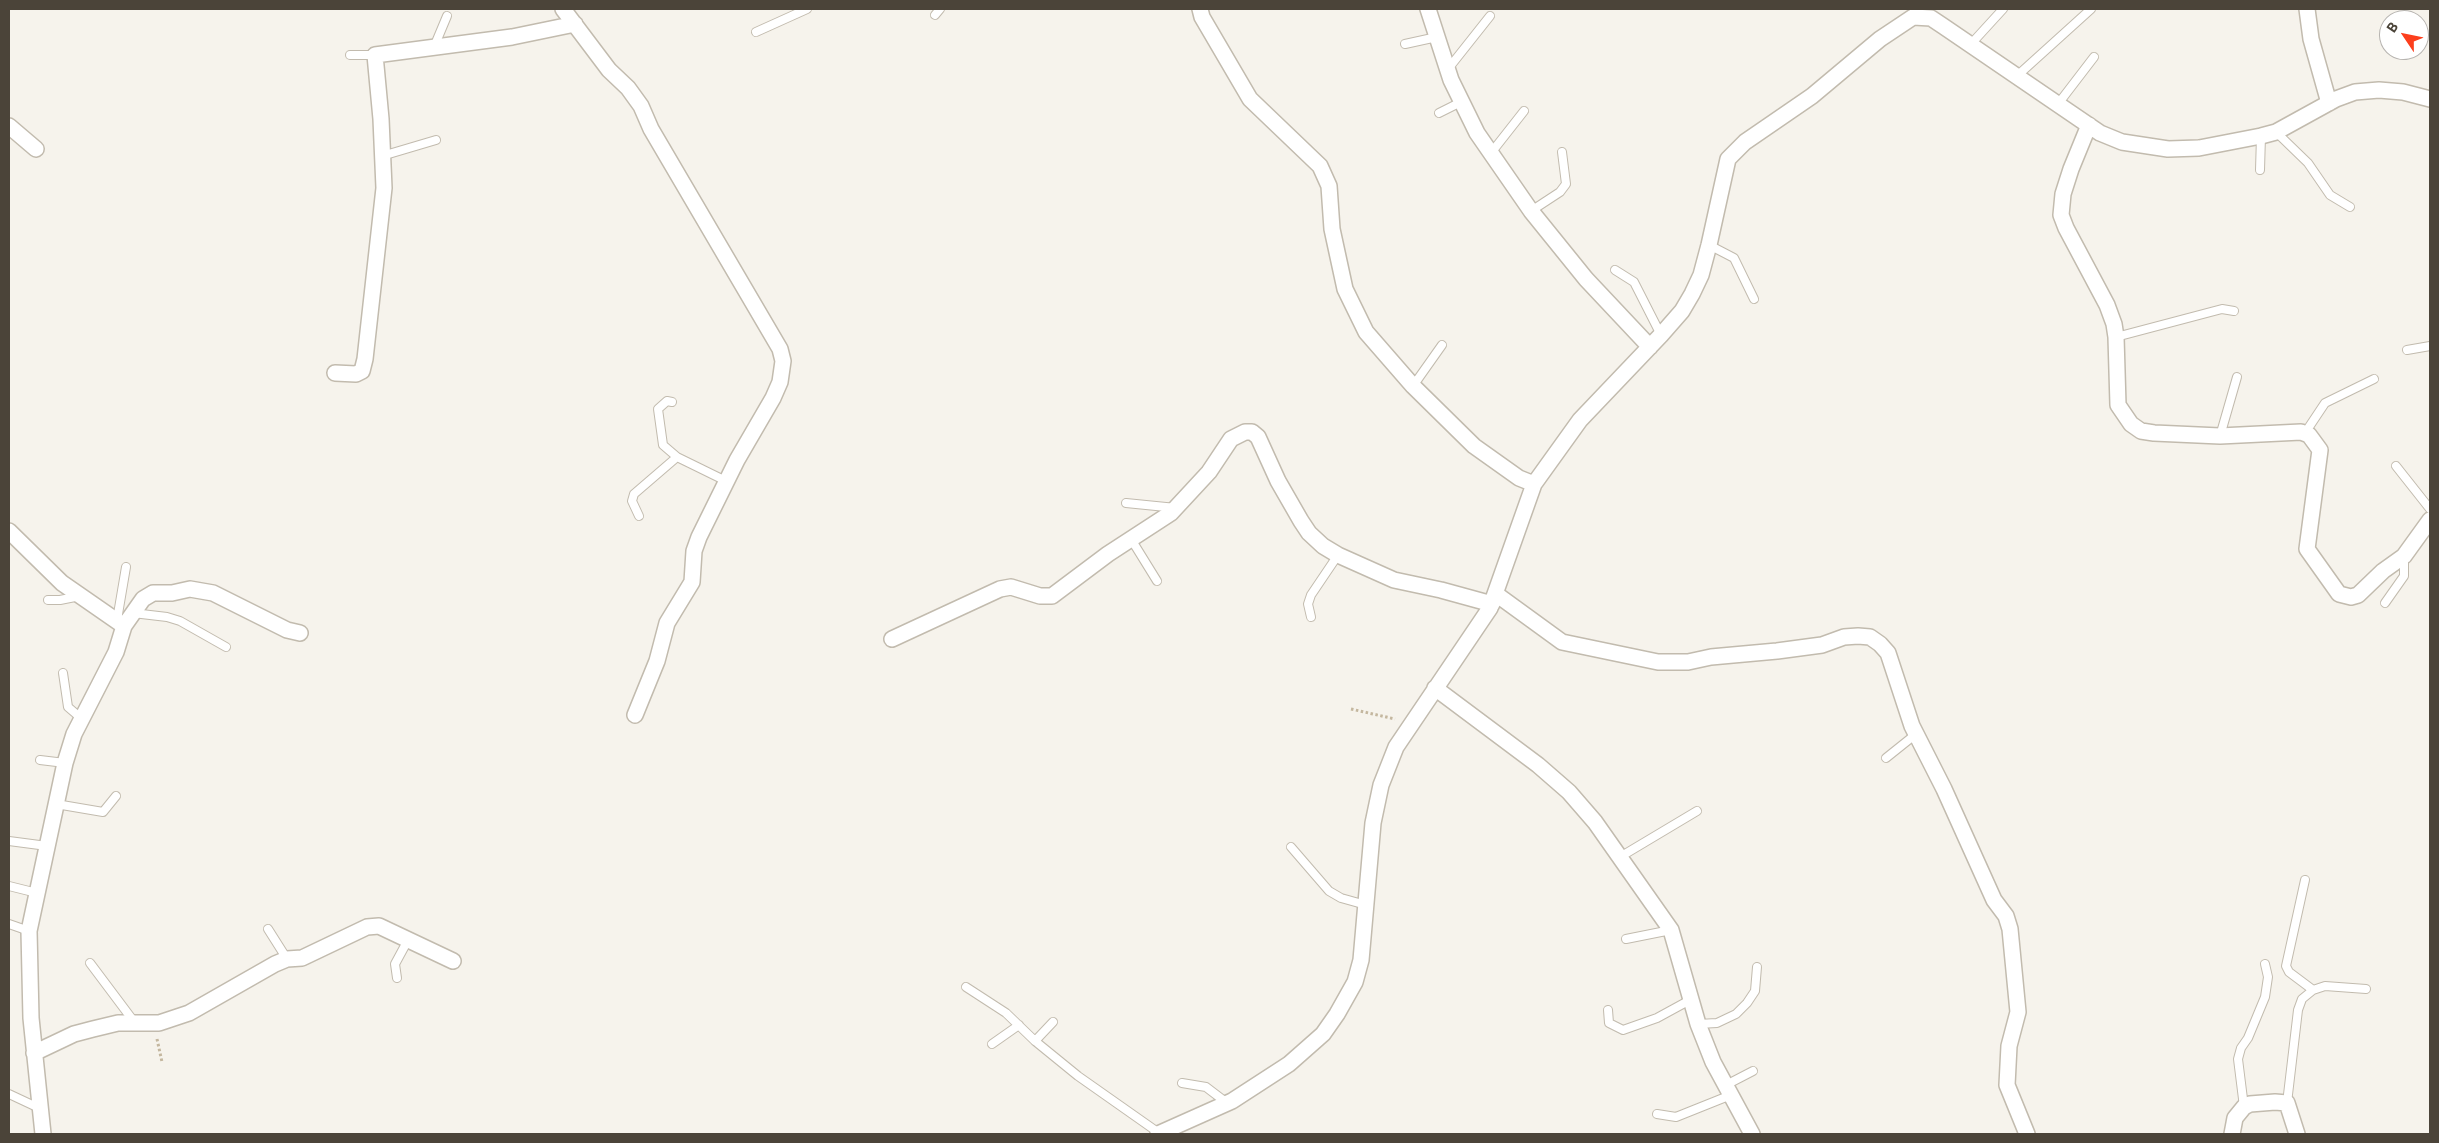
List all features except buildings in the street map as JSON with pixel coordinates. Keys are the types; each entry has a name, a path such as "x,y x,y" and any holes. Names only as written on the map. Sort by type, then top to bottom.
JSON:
{"street":[{"path":"563,9 609,70 628,88 641,106 656,137 780,349 783,361 780,382 726,481 699,536 694,551 692,582 667,623 657,661 635,715"},
{"path":"1200,9 1202,17 1250,98 1320,166 1329,186 1332,229 1344,288 1366,332 1413,386 1487,457 1519,478 1534,484"},
{"path":"1428,9 1436,37 1461,102 1477,133 1530,211 1586,279 1650,347"},
{"path":"2307,9 2312,39 2329,103"},
{"path":"1158,1134 1227,1103 1289,1064 1324,1034 1355,982 1361,960 1373,823 1381,785 1396,747 1410,723 1494,599 1534,484 1580,420 1661,335 1682,311 1692,294 1701,275 1710,245 1728,159 1734,151 1812,96 1899,24 1927,13 2100,133 2122,142 2168,149 2199,148 2269,134 2329,103 2355,92 2379,90 2403,92 2430,99"},
{"path":"336,373 356,374 362,371 365,359 384,188 374,55 512,37 575,24"},
{"path":"2089,125 2070,169 2063,194 2061,215 2107,305 2116,337 2118,404 2131,424 2141,431 2154,433 2220,436 2309,435 2320,450 2307,549 2339,594 2350,597 2358,595 2383,571 2404,556 2430,520"},
{"path":"9,126 36,149"},
{"path":"892,639 1000,588 1011,587 1040,596 1052,596 1176,508 1209,472 1231,439 1238,433 1252,432 1258,437 1278,482 1309,533 1338,555 1394,580 1494,599 1562,642 1658,662 1688,662 1711,657 1822,644 1844,637 1870,637 1888,653 1916,734 1994,900 2006,916 2010,929 2018,1012 2009,1046 2007,1085 2027,1134"},
{"path":"9,531 41,564 82,596 125,620"},
{"path":"43,1134 34,1053 28,967 29,932 65,763 74,734 116,652 125,620 143,599 154,593 172,593 190,589 203,590 300,634"},
{"path":"1435,688 1504,738 1569,792 1595,822 1620,857 1671,930 1690,1000 1713,1062 1752,1134"},
{"path":"34,1053 74,1034 118,1023 154,1023 189,1013 252,976 287,959 302,958 367,927 378,926 453,961"},
{"path":"2232,1134 2235,1118 2244,1107 2250,1104 2275,1102 2286,1103 2297,1134"}],"lane":[{"path":"756,32 807,9"},
{"path":"1971,44 2003,9"},
{"path":"2018,75 2091,9"},
{"path":"434,47 447,16"},
{"path":"1448,69 1490,16"},
{"path":"1405,44 1436,37"},
{"path":"350,55 374,55"},
{"path":"2058,104 2094,57"},
{"path":"1439,113 1461,102"},
{"path":"1491,153 1524,111"},
{"path":"2260,170 2269,134 2308,163 2330,195 2350,207"},
{"path":"382,156 436,140"},
{"path":"1530,211 1563,189 1566,184 1562,152"},
{"path":"1710,245 1734,258 1754,299"},
{"path":"1615,270 1634,282 1661,335"},
{"path":"2116,337 2222,308 2234,311"},
{"path":"1413,386 1442,344"},
{"path":"2406,350 2430,346"},
{"path":"2220,436 2237,377"},
{"path":"2305,434 2325,403 2374,379"},
{"path":"672,402 667,401 658,410 663,445 677,457 726,481"},
{"path":"639,516 632,501 634,494 677,457"},
{"path":"2396,466 2430,509"},
{"path":"1126,503 1176,508"},
{"path":"1131,539 1157,580"},
{"path":"1311,617 1308,604 1311,594 1338,555"},
{"path":"2385,603 2404,576 2404,556"},
{"path":"126,567 125,620 168,617 180,621 226,647"},
{"path":"48,600 82,596"},
{"path":"64,673 68,707 82,719"},
{"path":"1886,758 1916,734"},
{"path":"40,760 65,763"},
{"path":"56,804 103,812 116,796"},
{"path":"1620,857 1697,811"},
{"path":"9,841 47,846"},
{"path":"1291,847 1329,891 1341,898 1366,904"},
{"path":"2305,880 2286,966 2289,972 2313,990"},
{"path":"9,886 37,893"},
{"path":"9,924 29,932"},
{"path":"268,929 287,959"},
{"path":"1626,940 1671,930"},
{"path":"397,978 395,964 408,940"},
{"path":"90,962 135,1023"},
{"path":"2244,1107 2238,1059 2264,998 2268,977 2264,964"},
{"path":"1698,1024 1717,1023 1736,1014 1755,991 1757,968"},
{"path":"2286,1103 2298,1010 2302,999 2313,990 2325,986 2366,989"},
{"path":"966,987 986,998 1078,1076 1158,1134"},
{"path":"1608,1010 1609,1023 1623,1030 1657,1018 1690,1000"},
{"path":"1035,1041 1053,1022"},
{"path":"992,1044 1019,1025"},
{"path":"1657,1114 1676,1117 1729,1090 1754,1071"},
{"path":"1182,1082 1206,1087 1227,1103"},
{"path":"9,1094 41,1109"}],"path":[{"path":"1351,709 1410,723"},
{"path":"154,1023 162,1062"}]}
